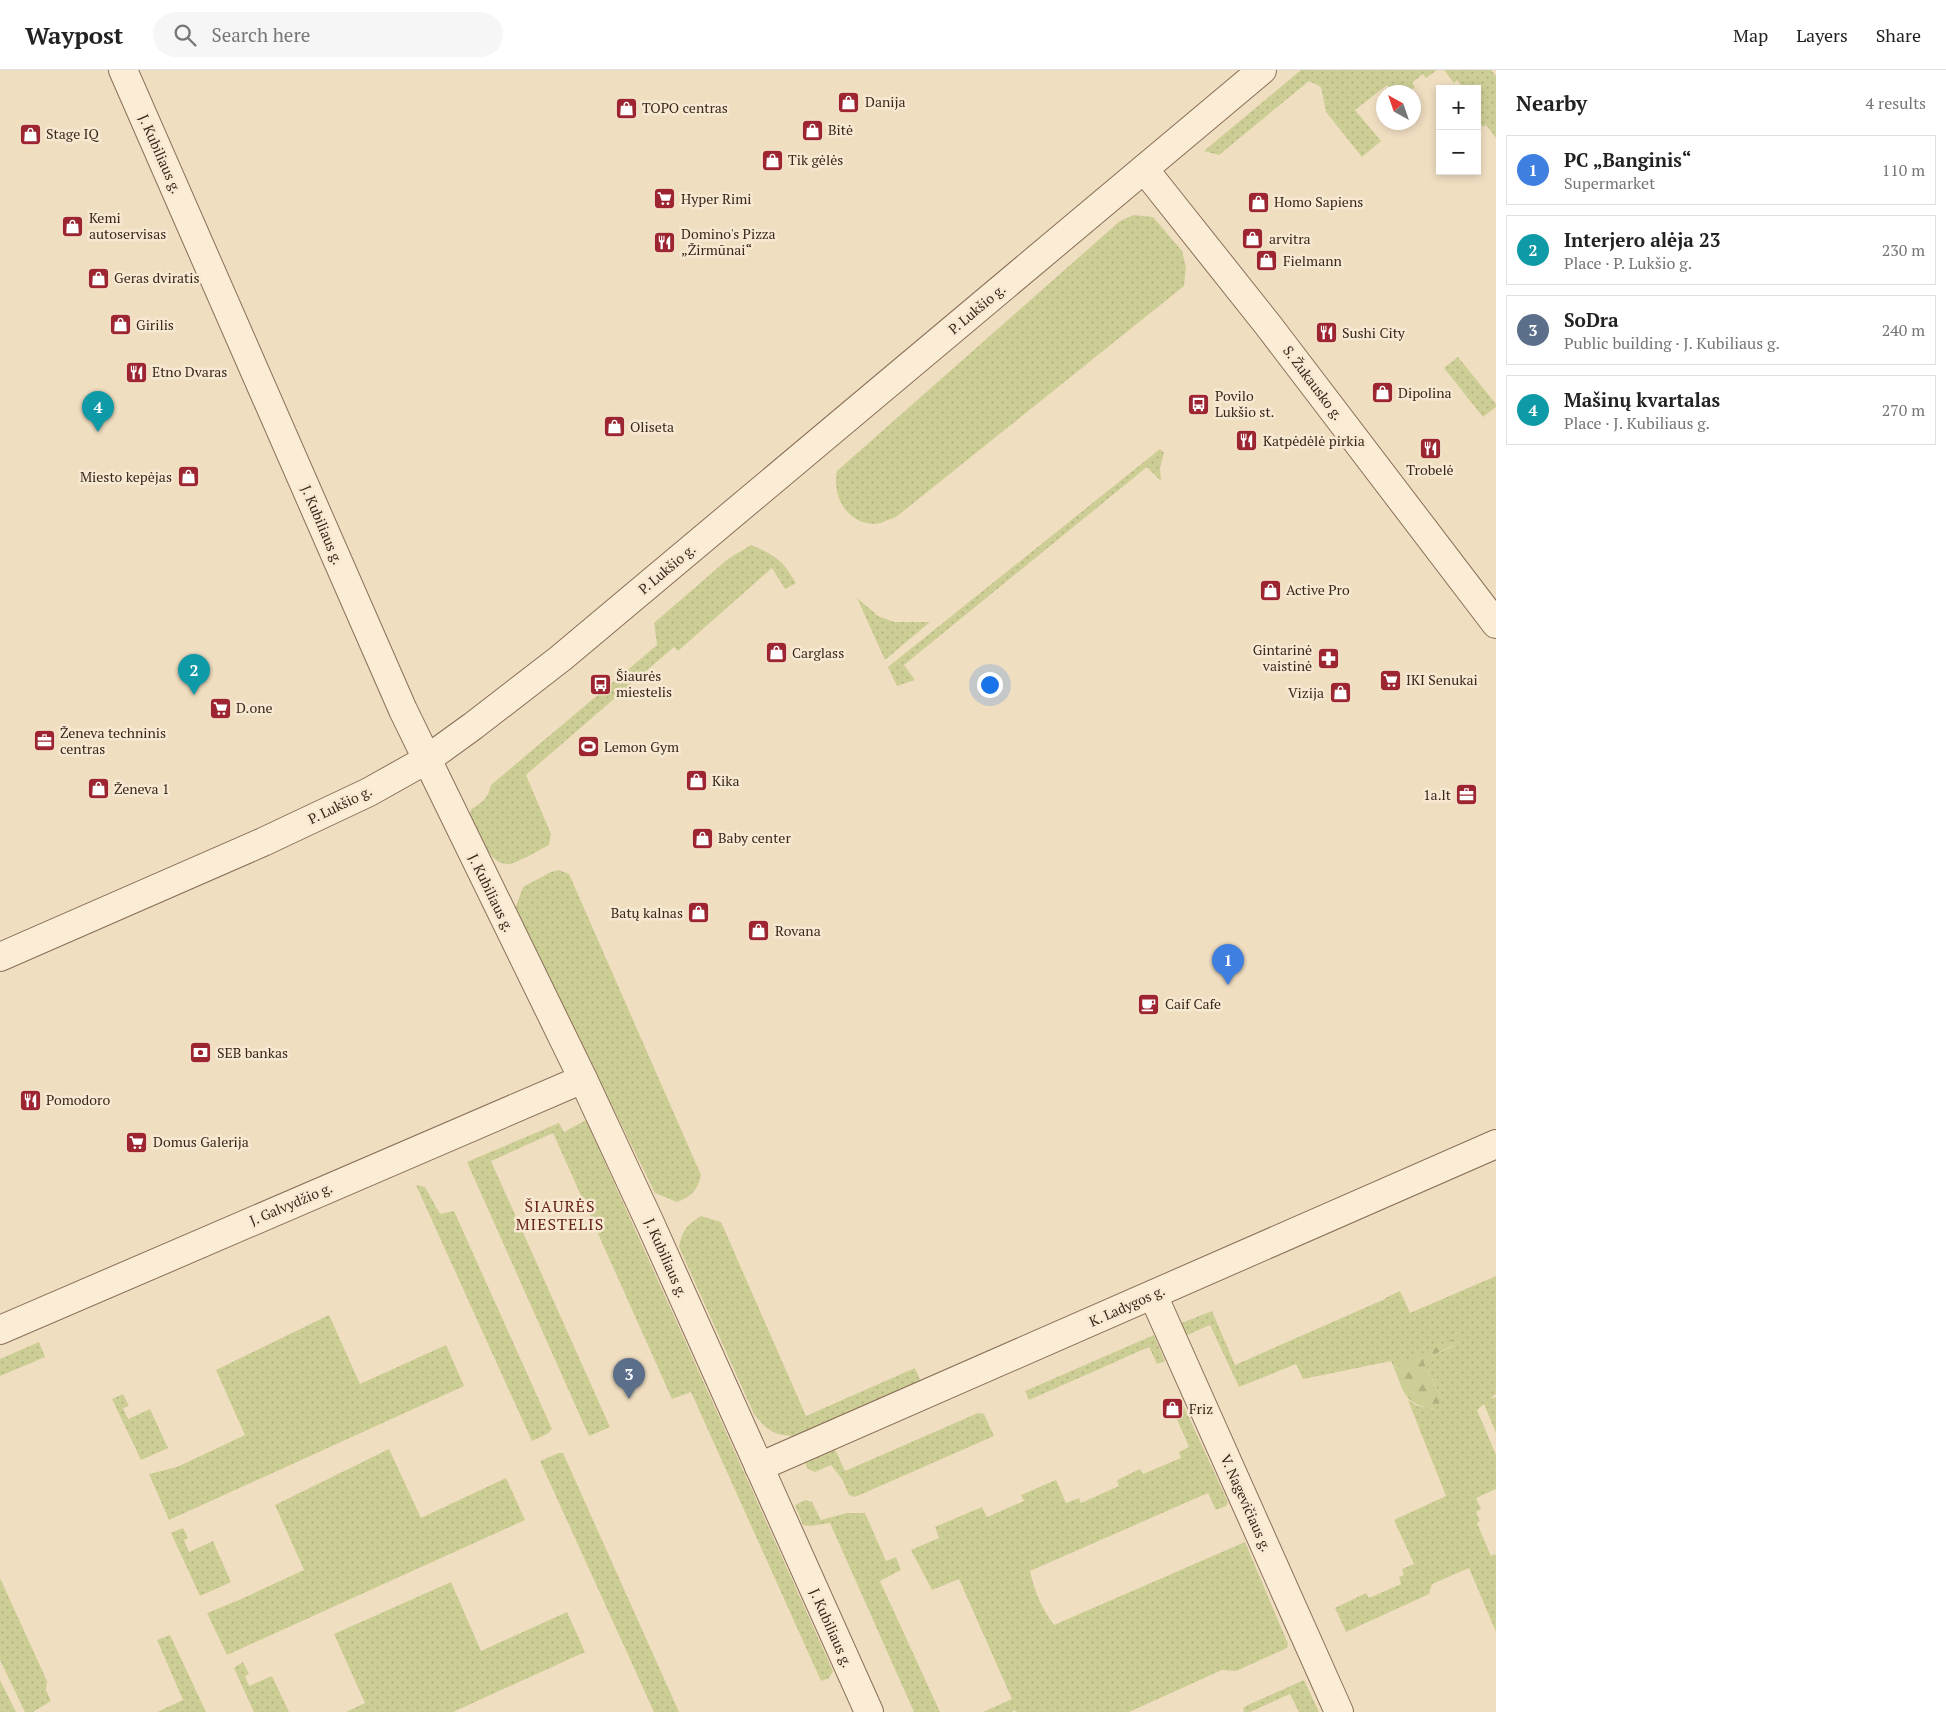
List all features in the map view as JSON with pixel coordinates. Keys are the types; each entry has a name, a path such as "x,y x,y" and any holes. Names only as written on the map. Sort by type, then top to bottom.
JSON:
{"street":[{"name":"J. Kubiliaus g.","path":"123,70 322,527 426,760 583,1079 650,1223 869,1712"},
{"name":"P. Lukšio g.","path":"0,957 263,842 369,792 426,760 474,726 561,658 1262,70"},
{"name":"S. Žukausko g.","path":"1144,169 1268,325 1496,624"},
{"name":"J. Galvydžio g.","path":"0,1330 583,1079"},
{"name":"K. Ladygos g.","path":"759,1467 1496,1144"},
{"name":"V. Nagevičiaus g.","path":"1153,1294 1339,1712"}],"green space":[{"path":"1301,70 1437,70 1426,78 1423,74 1412,83 1414,85 1376,85 1376,94 1355,110 1381,141 1362,157 1326,112 1321,87 1309,81 1219,155 1204,151"},
{"path":"1444,70 1491,70 1496,76 1496,138 1486,125 1483,127 1481,125 1481,85 1461,85 1457,80 1454,83"},
{"path":"1134,215 1153,217 1182,251 1186,267 1184,286 896,517 874,524 856,519 849,513 843,507 839,498 836,480 837,471 1120,221"},
{"path":"1458,357 1496,404 1496,407 1483,417 1444,368"},
{"path":"1160,449 1164,453 1160,468 1161,481 1147,467 904,665 915,680 897,686 888,667"},
{"path":"751,545 778,559 787,568 796,583 785,589 772,568 678,651 674,647 526,775 551,834 549,845 513,863 505,864 498,861 491,855 481,839 470,814 471,809 484,800 491,785 657,645 654,623 728,559"},
{"path":"857,598 878,616 894,622 930,622 885,660"},
{"path":"559,870 569,874 701,1175 698,1185 693,1192 677,1202 655,1193 515,909 523,887 551,872"},
{"path":"586,1120 833,1671 829,1678 821,1681 691,1392 672,1399 553,1133 491,1161 610,1427 589,1436 467,1162 559,1123 564,1132"},
{"path":"416,1185 425,1187 440,1214 454,1211 552,1429 547,1434 532,1441"},
{"path":"701,1216 721,1222 806,1416 915,1368 920,1380 795,1436 781,1435 771,1431 754,1414 679,1247 686,1228"},
{"path":"1496,1276 1496,1394 1491,1398 1496,1397 1496,1433 1484,1404 1477,1410 1496,1455 1496,1489 1476,1498 1481,1509 1476,1512 1480,1521 1477,1523 1491,1556 1495,1554 1496,1556 1496,1632 1469,1568 1432,1584 1429,1594 1346,1632 1335,1608 1366,1593 1369,1598 1401,1584 1399,1577 1404,1575 1402,1569 1414,1564 1394,1520 1446,1496 1408,1400 1416,1405 1434,1409 1440,1395 1424,1363 1429,1357 1456,1345 1403,1362 1394,1368 1391,1361 1303,1379 1296,1364 1239,1387 1210,1325 1185,1336 1179,1324 1212,1311 1235,1365 1400,1291 1410,1313"},
{"path":"329,1315 360,1384 446,1345 464,1386 169,1520 149,1474 177,1467 245,1435 216,1370"},
{"path":"1154,1335 1165,1361 1157,1364 1149,1347 1029,1400 1025,1391"},
{"path":"1462,1335 1466,1337 1462,1341 1429,1357 1424,1363 1440,1395 1439,1404 1434,1409 1416,1404 1406,1396 1394,1368"},
{"path":"39,1342 45,1357 0,1376 0,1359"},
{"path":"123,1394 129,1406 123,1408 128,1419 150,1409 168,1448 141,1460 112,1399"},
{"path":"1180,1398 1228,1502 1226,1506 1216,1510 1208,1493 1030,1571 1039,1599 1054,1625 1245,1542 1288,1644 1287,1648 1236,1671 1222,1670 1129,1712 1017,1712 1014,1710 1012,1712 983,1712 1012,1699 959,1579 932,1590 911,1550 939,1538 935,1527 982,1507 987,1517 1024,1501 1021,1495 1056,1480 1066,1503 1079,1498 1081,1503 1119,1486 1117,1480 1140,1469 1143,1474 1181,1458 1179,1452 1189,1447 1170,1403"},
{"path":"978,1413 984,1414 994,1436 855,1497 849,1495 842,1479 831,1465 815,1472 808,1469 804,1461 834,1447 845,1471"},
{"path":"389,1449 421,1518 506,1478 525,1520 227,1655 207,1613 304,1570 275,1505"},
{"path":"563,1453 679,1712 654,1712 540,1461"},
{"path":"806,1500 812,1502 821,1520 847,1513 865,1513 886,1561 896,1557 901,1570 880,1581 940,1712 914,1712 830,1523 810,1526 803,1525 795,1505"},
{"path":"183,1528 188,1538 184,1540 189,1552 213,1541 231,1582 200,1596 171,1533"},
{"path":"0,1578 47,1681 46,1690 51,1701 33,1712 25,1712 0,1660"},
{"path":"451,1582 481,1651 567,1612 585,1652 453,1712 346,1712 365,1703 334,1634"},
{"path":"170,1635 206,1712 157,1712 183,1700 157,1640"},
{"path":"243,1662 249,1674 245,1676 249,1686 272,1676 289,1712 254,1712 234,1668"},
{"path":"0,1680 16,1712 0,1712"},
{"path":"1304,1680 1319,1712 1299,1712 1290,1694 1250,1712 1244,1712 1243,1708 1246,1706"}],"place":[{"name":"Danija","path":"849,102"},
{"name":"TOPO centras","path":"626,108"},
{"name":"Bitė","path":"812,130"},
{"name":"Stage IQ","path":"30,134"},
{"name":"Tik gėlės","path":"772,160"},
{"name":"Hyper Rimi","path":"665,199"},
{"name":"Homo Sapiens","path":"1258,202"},
{"name":"Kemi autoservisas","path":"73,226"},
{"name":"arvitra","path":"1253,239"},
{"name":"Domino's Pizza „Žirmūnai“","path":"665,242"},
{"name":"Fielmann","path":"1267,261"},
{"name":"Geras dviratis","path":"98,278"},
{"name":"Girilis","path":"120,325"},
{"name":"Sushi City","path":"1326,333"},
{"name":"Etno Dvaras","path":"136,372"},
{"name":"Dipolina","path":"1382,393"},
{"name":"Povilo Lukšio st.","path":"1199,404"},
{"name":"Oliseta","path":"614,427"},
{"name":"Mašinų kvartalas","path":"98,432"},
{"name":"Katpėdėlė pirkia","path":"1247,441"},
{"name":"Trobelė","path":"1430,448"},
{"name":"Miesto kepėjas","path":"188,477"},
{"name":"Active Pro","path":"1270,590"},
{"name":"Carglass","path":"776,653"},
{"name":"Gintarinė vaistinė","path":"1328,658"},
{"name":"IKI Senukai","path":"1390,680"},
{"name":"Šiaurės miestelis","path":"600,684"},
{"name":"Vizija","path":"1340,693"},
{"name":"Interjero alėja 23","path":"194,695"},
{"name":"D.one","path":"220,708"},
{"name":"Ženeva techninis centras","path":"44,741"},
{"name":"Lemon Gym","path":"588,747"},
{"name":"Kika","path":"696,781"},
{"name":"Ženeva 1","path":"98,789"},
{"name":"1a.lt","path":"1467,795"},
{"name":"Baby center","path":"702,838"},
{"name":"Batų kalnas","path":"699,913"},
{"name":"Rovana","path":"759,931"},
{"name":"PC „Banginis“","path":"1228,985"},
{"name":"Caif Cafe","path":"1149,1004"},
{"name":"SEB bankas","path":"201,1053"},
{"name":"Pomodoro","path":"30,1100"},
{"name":"Domus Galerija","path":"137,1142"},
{"name":"SoDra","path":"629,1399"},
{"name":"Friz","path":"1173,1409"}],"district":[{"name":"ŠIAURĖS MIESTELIS","path":"560,1215"}]}
